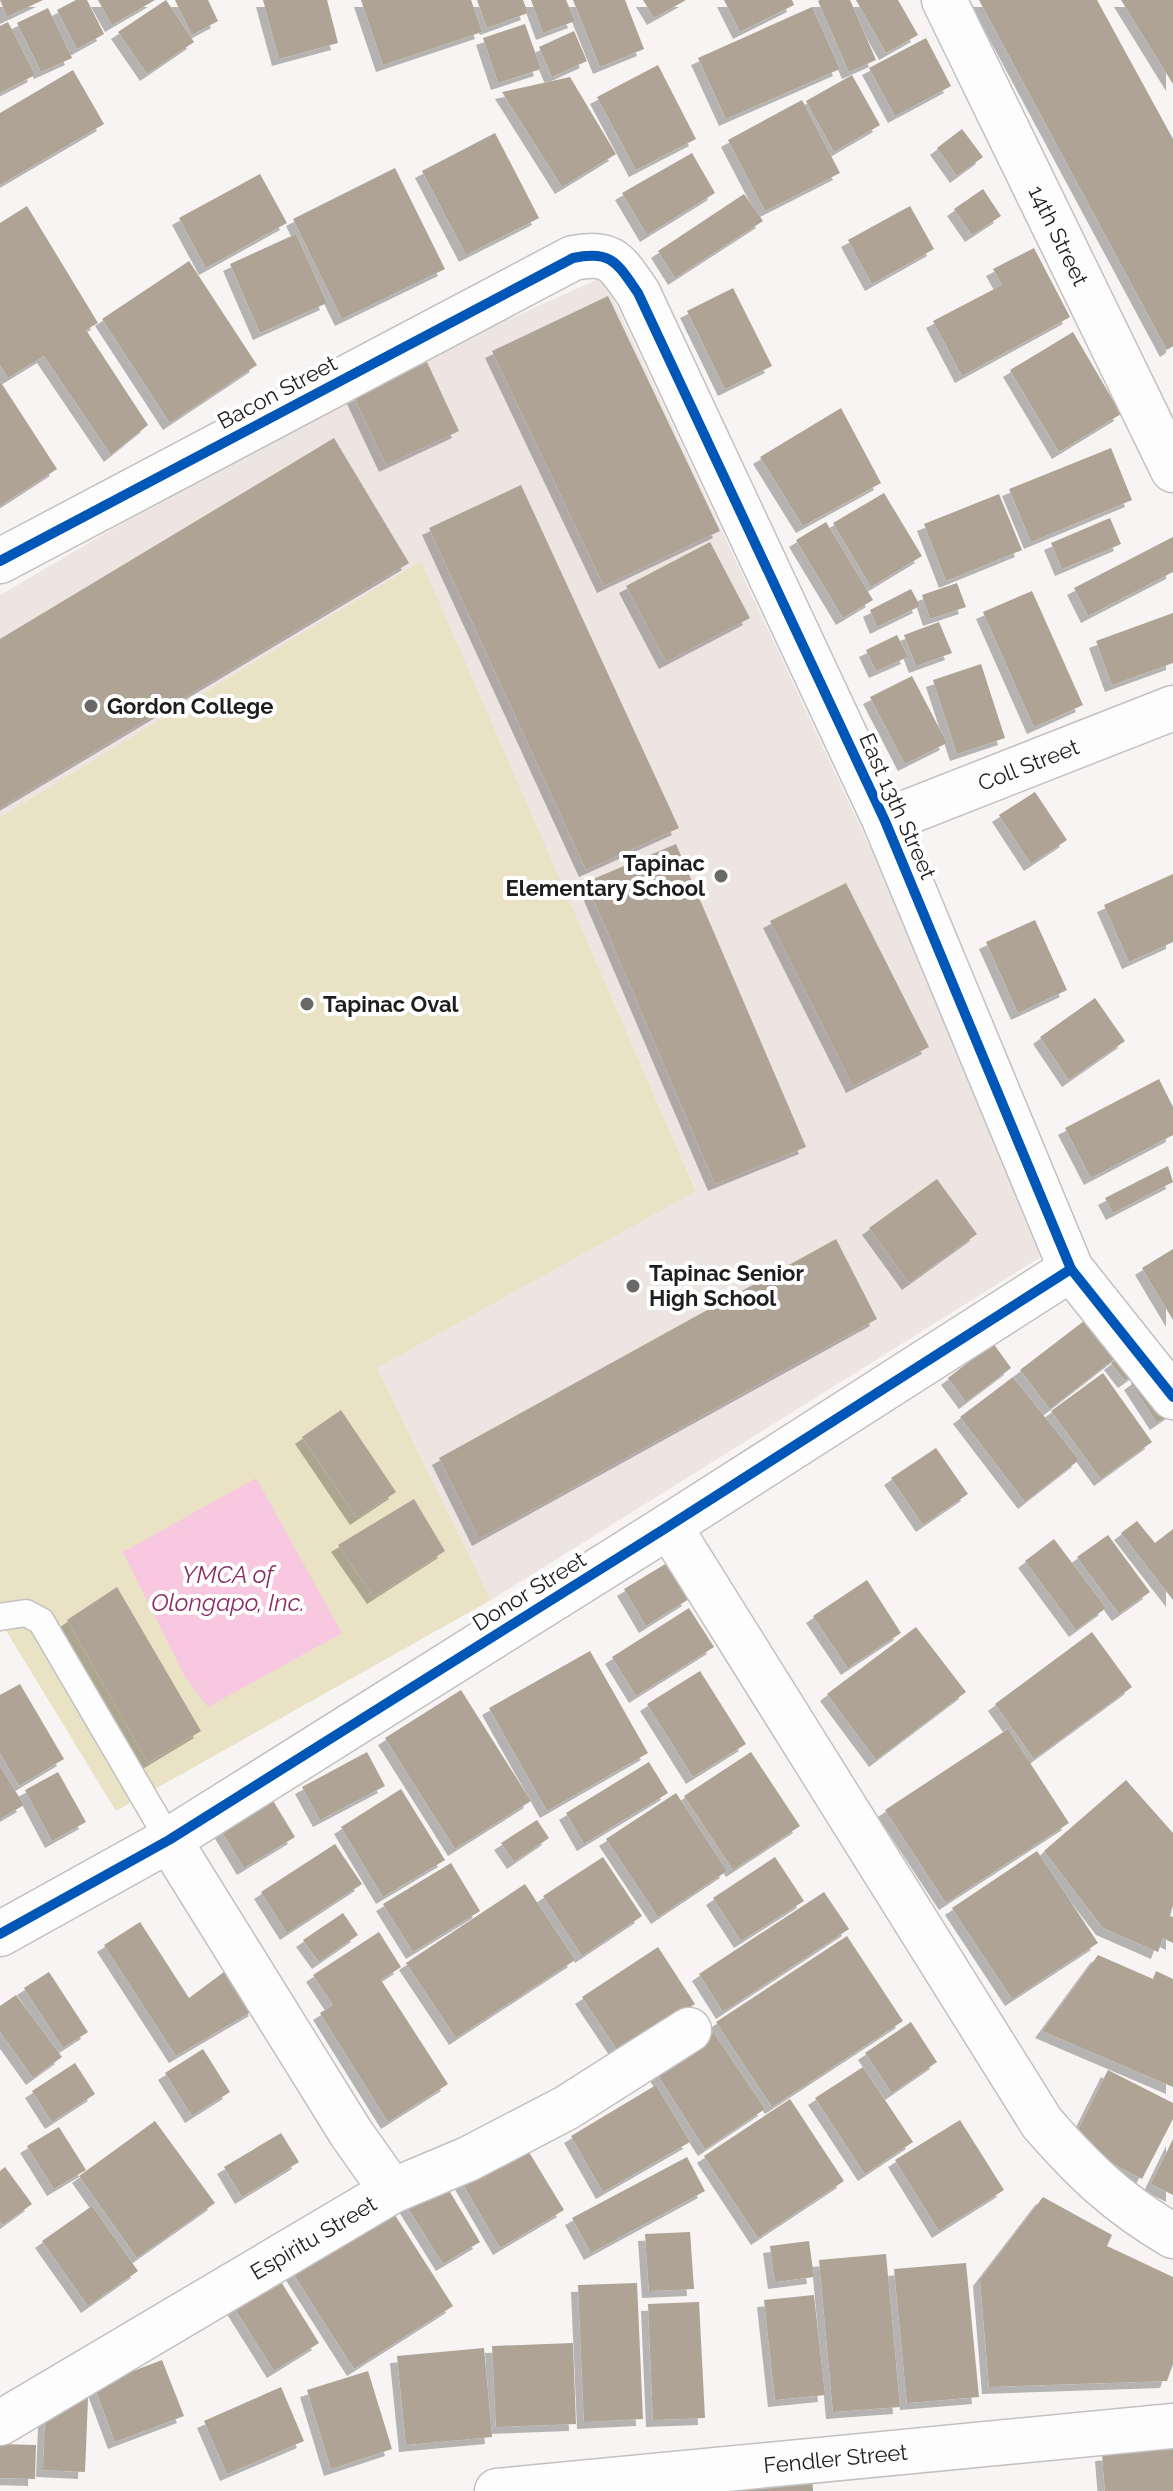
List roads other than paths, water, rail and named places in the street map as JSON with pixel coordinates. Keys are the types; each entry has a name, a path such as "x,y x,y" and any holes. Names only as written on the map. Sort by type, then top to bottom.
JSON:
{"street":[{"name":"14th Street","path":"944,0 1173,470"},
{"name":"East 13th Street","path":"573,258 594,253 606,258 622,269 638,293 885,821 1071,1269 1173,1397"},
{"name":"Bacon Street","path":"0,561 573,258"},
{"name":"Coll Street","path":"885,821 1173,708"},
{"name":"Donor Street","path":"0,1934 169,1840 1071,1269"},
{"path":"669,1526 1042,2123 1084,2172 1139,2216 1173,2236"},
{"name":"Espiritu Street","path":"0,2423 392,2191 351,2133 169,1840"},
{"path":"392,2191 468,2159 566,2108 689,2030"},
{"name":"Fendler Street","path":"497,2491 1173,2426"}],"lane":[{"path":"0,1617 26,1613 41,1621 169,1840"}],"water":[{"name":"YMCA of Olongapo, Inc.","path":"256,1478 342,1633 208,1707 185,1677 123,1552"}],"place":[{"name":"Gordon College","path":"91,706"},
{"name":"Tapinac Elementary School","path":"721,876"},
{"name":"Tapinac Oval","path":"307,1004"},
{"name":"Tapinac Senior High School","path":"633,1286"}]}
